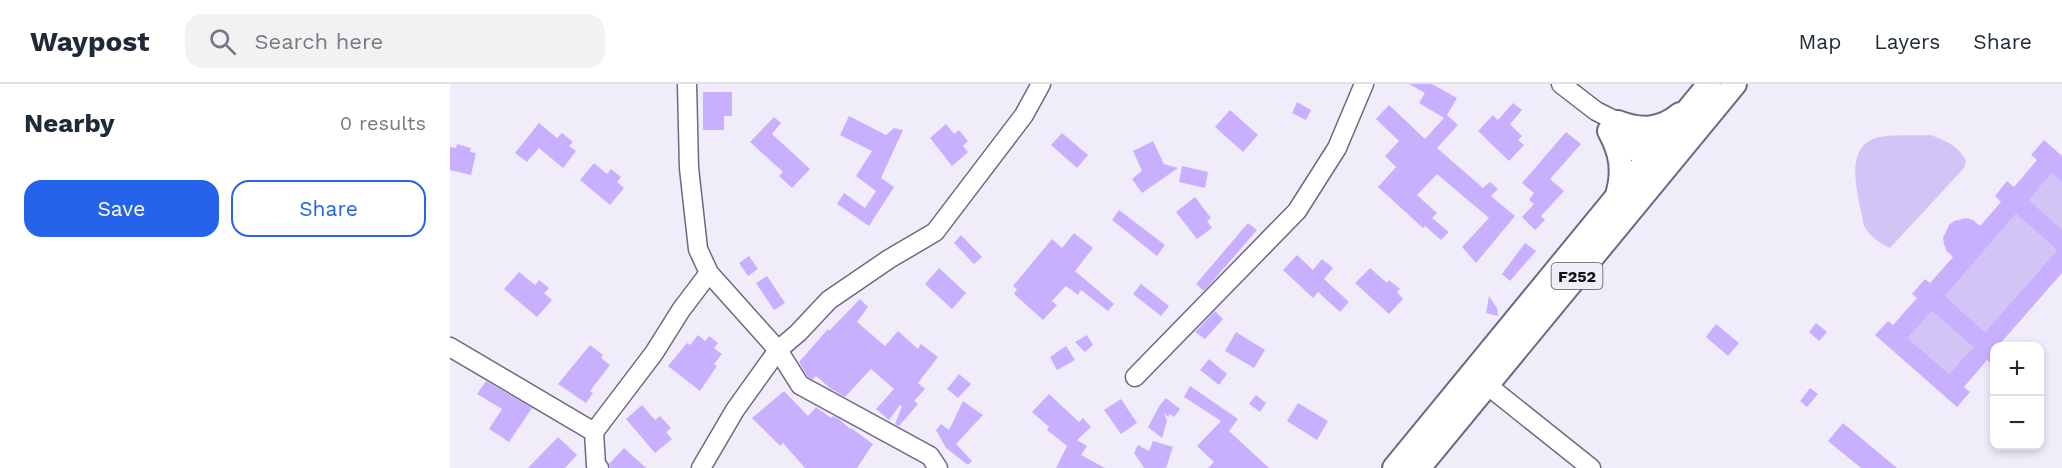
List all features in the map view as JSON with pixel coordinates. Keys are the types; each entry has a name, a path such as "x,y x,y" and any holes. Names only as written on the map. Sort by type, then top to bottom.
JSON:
{"main road":[{"name":"F252","path":"1394,468 1616,197 1659,161 1735,84"},
{"name":"F252","path":"1419,468 1487,385 1659,161 1702,93"},
{"path":"1616,197 1622,171 1613,127 1658,127 1671,122 1702,93"}],"street":[{"path":"687,84 689,168 698,249 709,273 778,350 800,385 930,456 938,468"},
{"path":"701,468 735,410 778,350 798,333 829,300 889,259 935,232 1024,115 1041,84"},
{"path":"1136,377 1297,211 1337,148 1364,84"},
{"path":"1561,84 1659,161"},
{"path":"599,468 596,465 594,432 709,273"},
{"path":"450,347 594,432"},
{"path":"1487,385 1591,468"}],"shaded area":[{"path":"1931,135 1960,151 1966,161 1964,168 1890,248 1875,239 1864,226 1855,177 1859,153 1865,144 1876,138"},
{"path":"2052,173 2062,182 2062,229 2029,200"},
{"path":"2016,214 2057,250 1985,332 1945,296"},
{"path":"1932,311 1973,347 1949,374 1908,338"}],"building":[{"path":"1409,84 1432,84 1457,98 1447,115 1458,125 1437,148 1483,188 1490,182 1498,189 1491,196 1515,216 1476,263 1462,247 1489,218 1437,174 1417,195 1437,213 1432,218 1449,232 1441,240 1425,226 1423,228 1378,187 1396,167 1385,156 1399,141 1376,119 1389,105 1425,139 1444,118 1419,103 1425,93"},
{"path":"703,92 732,92 732,116 724,116 724,130 703,130"},
{"path":"1297,102 1311,110 1306,120 1292,113"},
{"path":"1513,103 1522,110 1510,124 1522,136 1518,140 1524,145 1509,161 1478,131 1493,115 1498,120"},
{"path":"1230,110 1258,135 1243,152 1215,127"},
{"path":"849,116 886,135 894,128 903,130 881,178 894,187 869,226 837,204 844,193 865,208 876,191 856,176 872,151 840,135"},
{"path":"774,117 781,123 772,134 810,169 792,188 779,176 783,172 750,142"},
{"path":"539,123 557,138 562,133 573,142 569,146 576,151 563,168 539,148 527,162 515,153"},
{"path":"946,124 954,134 959,130 968,141 963,146 968,152 952,166 930,138"},
{"path":"1566,132 1581,144 1550,179 1564,191 1541,216 1545,220 1535,230 1522,217 1534,204 1529,200 1534,193 1522,183"},
{"path":"1062,133 1088,155 1077,168 1051,145"},
{"path":"2044,140 2062,156 2062,182 2052,173 2029,200 2062,229 2062,273 2002,342 1990,342 1990,362 1987,360 1964,387 1970,392 1957,407 1875,335 1888,321 1893,325 1917,298 1912,294 1925,279 1930,283 1953,257 1946,250 1943,238 1949,225 1966,218 1980,226 2001,202 1995,196 2007,181 2014,187 2037,160 2031,155","holes":["2016,214 2057,250 1985,332 1945,296","1932,311 1973,347 1949,374 1908,338"]},
{"path":"1153,141 1164,164 1178,168 1142,193 1132,179 1142,171 1133,151"},
{"path":"457,144 471,148 470,152 476,153 471,175 450,170 450,147 456,148"},
{"path":"594,163 607,174 611,169 621,177 617,182 624,188 610,205 580,180"},
{"path":"1182,166 1208,172 1205,188 1179,182"},
{"path":"1195,197 1211,218 1207,221 1212,228 1197,239 1176,212"},
{"path":"1119,210 1165,245 1157,256 1112,220"},
{"path":"1248,223 1257,230 1204,291 1196,284"},
{"path":"1074,233 1093,248 1075,271 1114,304 1108,311 1081,290 1078,295 1066,286 1052,301 1057,305 1043,320 1014,294 1017,289 1013,286 1052,239 1062,248"},
{"path":"961,235 982,257 974,264 954,243"},
{"path":"1525,243 1536,251 1510,281 1502,274"},
{"path":"1297,255 1313,270 1322,259 1333,268 1324,279 1349,302 1340,312 1318,292 1313,298 1283,270"},
{"path":"749,256 758,269 748,276 739,263"},
{"path":"939,268 966,293 952,309 925,284"},
{"path":"1370,268 1387,283 1389,280 1400,289 1397,292 1403,299 1389,314 1355,283"},
{"path":"519,272 535,285 539,280 549,288 544,293 552,300 537,317 504,289"},
{"path":"767,276 785,303 774,310 756,283"},
{"path":"1141,284 1169,306 1161,316 1133,294"},
{"path":"1489,296 1497,308 1498,316 1486,313"},
{"path":"860,299 868,307 857,322 885,346 898,331 918,349 921,344 938,357 918,383 925,389 914,401 918,404 899,426 895,424 902,406 900,405 889,420 876,409 894,389 871,369 845,397 816,376 813,379 808,377 799,362 828,329 829,331"},
{"path":"1215,311 1223,319 1205,339 1195,332"},
{"path":"1816,323 1827,332 1819,341 1809,332"},
{"path":"1716,324 1739,343 1728,356 1706,337"},
{"path":"1236,332 1265,350 1254,368 1225,351"},
{"path":"698,335 705,341 709,336 718,343 714,348 722,354 714,364 717,366 700,391 668,366 687,343 690,345"},
{"path":"1087,335 1093,345 1085,352 1075,342"},
{"path":"590,345 603,355 601,358 610,365 590,391 593,393 586,403 558,384"},
{"path":"1066,346 1075,360 1057,370 1050,357"},
{"path":"1209,359 1227,374 1219,385 1200,370"},
{"path":"959,374 971,384 958,398 947,389"},
{"path":"486,381 532,408 509,442 489,429 502,409 477,394"},
{"path":"1190,386 1238,419 1229,431 1269,468 1208,468 1214,462 1197,446 1221,421 1184,397"},
{"path":"1810,388 1818,394 1807,407 1800,401"},
{"path":"784,391 808,416 816,407 831,418 833,416 839,419 873,444 857,468 805,468 783,443 780,446 752,418"},
{"path":"1049,394 1079,422 1083,418 1091,427 1077,440 1087,446 1081,455 1105,468 1056,468 1067,446 1047,430 1049,427 1032,412"},
{"path":"1256,395 1266,403 1260,412 1249,404"},
{"path":"1166,398 1180,409 1174,417 1170,414 1168,417 1164,412 1167,421 1162,438 1148,427"},
{"path":"1121,399 1137,423 1121,434 1104,410"},
{"path":"963,401 983,415 956,444 972,461 968,465 946,448 936,430 941,424 949,430"},
{"path":"1298,403 1328,421 1317,440 1287,421"},
{"path":"642,405 655,420 660,416 671,428 666,432 672,439 655,453 626,419"},
{"path":"1843,423 1897,468 1861,468 1828,441"},
{"path":"558,437 577,455 565,468 528,468"},
{"path":"1153,441 1173,447 1166,468 1144,468 1134,453 1138,445 1149,451"},
{"path":"624,448 646,468 610,468 609,464"}]}
